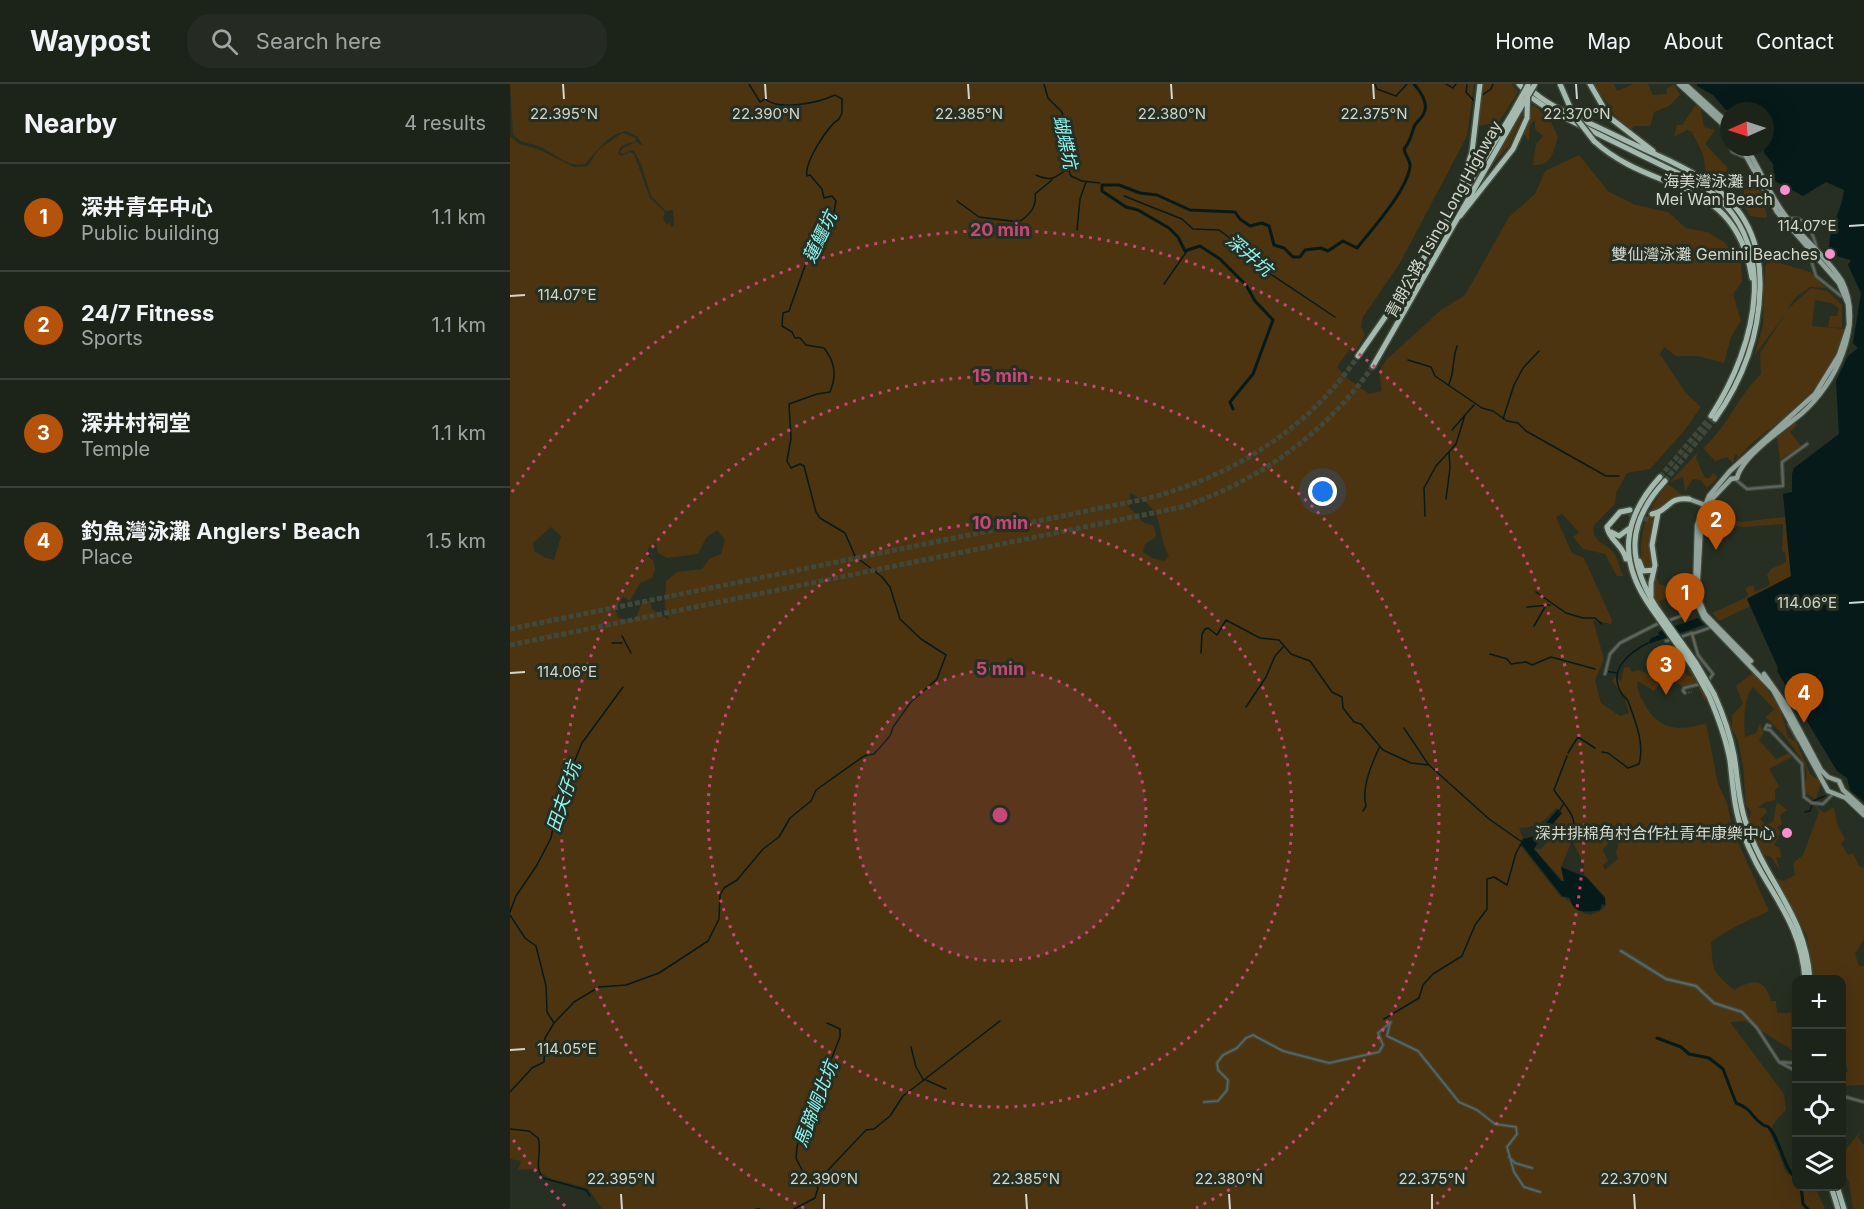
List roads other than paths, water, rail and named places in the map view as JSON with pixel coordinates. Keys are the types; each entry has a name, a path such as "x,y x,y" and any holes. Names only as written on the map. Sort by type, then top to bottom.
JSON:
{"highway":[{"path":"1451,214 1472,152 1480,84"},
{"path":"1519,84 1528,87 1568,113 1707,180 1726,196 1744,218 1757,249 1760,292 1753,340 1740,376 1713,418 1740,359 1749,327 1754,291 1755,267 1748,242 1736,218 1718,197 1691,179 1551,111 1528,87"},
{"name":"青朗公路 Tsing Long Highway","path":"1358,356 1408,284 1535,84"},
{"path":"1560,84 1573,114 1594,141 1621,160 1687,188 1718,209 1732,225 1743,244 1754,291"},
{"path":"1590,84 1599,104 1615,124 1663,158"},
{"path":"1450,230 1512,149 1527,118 1528,87"},
{"name":"青朗公路 Tsing Long Highway","path":"1374,366 1401,322 1528,87"},
{"path":"1631,572 1628,549 1630,527 1642,499 1663,479 1643,512 1635,535 1635,561 1653,606"},
{"path":"1653,606 1650,587 1655,563 1652,550 1654,518 1676,499 1689,499"},
{"path":"1629,512 1618,514 1607,525 1607,532 1623,548 1631,572 1653,606 1696,663 1712,695 1731,740 1745,822 1761,860 1799,925 1809,975"},
{"path":"1643,512 1638,540 1639,564 1643,571 1654,570"},
{"path":"1611,522 1611,532 1617,536 1630,527"},
{"path":"1712,695 1725,740 1735,804 1743,833 1757,864 1792,923 1801,951 1804,975"},
{"path":"1833,1191 1838,1209"},
{"path":"1839,1191 1844,1209"}],"main road":[{"path":"1680,84 1718,118"},
{"path":"1685,84 1720,119"},
{"path":"1697,602 1700,532 1705,507 1768,441 1813,402 1830,381 1851,333 1853,313 1846,288 1768,198 1749,156"},
{"path":"1733,477 1733,470 1772,431 1810,400 1823,384 1839,356 1847,333 1849,312 1843,290 1832,271"},
{"path":"1696,503 1733,477"},
{"path":"1699,518 1709,496"},
{"path":"1689,499 1705,507"},
{"path":"1696,503 1699,518 1694,577 1697,602 1713,626 1781,700 1818,767 1834,780 1839,781 1864,809"},
{"path":"1781,700 1800,741 1827,787 1835,794 1848,799 1864,815"},
{"path":"1827,787 1834,780"},
{"path":"1835,794 1842,787"}],"street":[{"path":"1718,118 1720,123"},
{"path":"1739,156 1743,158 1749,156"},
{"path":"1787,221 1797,218 1805,223 1813,234 1819,256 1812,263 1816,276 1841,296"},
{"path":"1733,477 1747,489 1783,486 1782,462 1807,444"},
{"path":"1605,674 1610,654 1622,641 1634,638 1649,627 1681,616 1688,605 1697,602"},
{"path":"1666,641 1713,626"},
{"path":"1685,693 1684,688 1707,681 1713,675 1698,655 1692,633"},
{"path":"1770,730 1798,757 1803,770 1801,785 1804,797 1815,804 1824,803 1835,794"},
{"path":"1621,951 1666,979 1696,986 1714,1003 1742,1012 1757,1028 1779,1062 1792,1068"},
{"path":"1204,1102 1218,1101 1227,1091 1228,1080 1218,1070 1217,1062 1248,1037 1256,1035 1283,1052 1303,1058 1335,1063 1379,1052 1383,1045 1378,1038 1378,1032 1391,1022 1387,1036 1418,1051 1458,1101 1474,1108 1495,1124 1516,1127 1517,1134 1507,1146 1516,1176 1524,1187 1540,1192"},
{"path":"1779,1062 1792,1063"},
{"path":"1846,1097 1864,1102"},
{"path":"1509,1157 1515,1163 1532,1168"}],"waterway":[{"name":"蓮鱷坑","path":"510,1092 532,1068 544,1062 545,1038 554,1023 574,1002 599,987 626,985 659,973 708,941 719,919 720,895 724,888 737,880 763,849 779,837 790,818 811,801 816,790 864,756 874,754 890,736 893,727 911,702 937,679 946,655 921,639 900,619 890,587 882,577 855,556 845,533 820,518 816,512 804,466 800,464 791,468 787,461 791,438 789,404 830,392 834,380 833,364 824,348 806,345 782,326 783,313 789,311 811,249 833,217 836,201 832,196 824,198 822,189 810,175 807,176 807,170 818,145 842,113 842,99 835,95 819,101 789,105 779,105 765,99 760,102 749,84"},
{"name":"蝴蝶坑","path":"1044,84 1048,98 1062,112 1070,153 1067,166 1071,176 1082,181 1100,183"},
{"path":"1375,84 1377,89 1396,96 1407,84"},
{"path":"1233,409 1230,402 1253,374 1273,320 1255,301 1246,285 1220,259 1200,246 1185,251 1178,237 1169,228 1138,210 1126,207 1102,191 1102,185 1119,185 1140,193 1157,195 1190,210 1235,212 1250,226 1262,223 1269,226 1274,245 1284,248 1293,257 1300,257 1305,250 1321,248 1328,251 1343,241 1357,248 1388,209 1407,177 1410,165 1404,149 1426,107 1422,94 1414,84"},
{"path":"1446,84 1453,88 1456,84"},
{"path":"1482,95 1491,89 1493,84"},
{"path":"1467,85 1466,92 1475,102"},
{"path":"1036,175 1053,178 1067,169"},
{"path":"957,201 979,217 1019,222 1032,211 1035,194 1052,180"},
{"path":"1077,230 1080,199 1086,182"},
{"name":"深井坑","path":"1124,196 1182,219 1193,229 1219,230 1248,252 1260,267 1335,317"},
{"path":"1164,284 1187,251"},
{"path":"1449,384 1457,346"},
{"path":"1503,419 1514,385 1523,368 1539,351"},
{"name":"深井坑","path":"1408,360 1431,367 1435,376 1482,408 1493,411 1507,421 1518,423 1526,431 1606,476 1619,476"},
{"path":"1425,516 1424,488 1436,466 1456,444 1465,415 1474,405"},
{"path":"1452,430 1465,415"},
{"path":"1446,499 1450,468 1449,452"},
{"path":"1536,592 1566,613 1583,618 1595,618 1602,624"},
{"path":"1527,607 1550,605"},
{"path":"1534,626 1545,607"},
{"path":"1201,653 1202,634 1205,629 1208,628 1217,635 1226,620 1260,638 1279,640 1291,654 1310,661 1332,692 1342,697 1343,708 1354,722 1361,724 1383,750 1411,763 1429,765 1489,819 1522,842"},
{"path":"622,636 631,653"},
{"path":"612,643 622,643"},
{"path":"1602,752 1608,753 1628,768 1639,764 1641,748 1634,716 1618,686 1617,678 1618,670 1627,657 1648,643"},
{"path":"1246,707 1266,677 1275,656 1283,647"},
{"path":"1490,654 1507,659 1511,664 1526,662 1532,665 1551,657 1595,669"},
{"path":"1604,671 1617,673"},
{"name":"田夫仔坑","path":"510,912 516,896 537,865 551,838 558,801 582,743 623,687"},
{"path":"1404,728 1428,764"},
{"path":"1568,753 1578,737 1595,748"},
{"path":"1363,811 1366,806 1365,791 1368,776 1380,746"},
{"path":"1567,756 1554,790 1568,808 1573,819 1572,843"},
{"path":"1805,812 1810,811 1813,801 1825,796"},
{"path":"1560,810 1564,803"},
{"path":"1384,1019 1419,998 1423,985 1433,974 1462,956 1475,925 1487,909 1487,879 1494,877 1507,885 1516,853 1521,844"},
{"name":"田夫仔坑","path":"510,915 525,938 536,946 546,986 547,1012 554,1023"},
{"path":"814,1185 866,1130 874,1129 890,1116 903,1096 1000,1021"},
{"name":"馬蹄峒北坑","path":"794,1209 815,1198 818,1188 803,1172 796,1158 801,1131 819,1100 827,1070 840,1037 840,1029 827,1023"},
{"path":"1657,1038 1681,1047 1689,1054 1709,1058 1723,1069 1736,1103 1746,1108 1758,1121 1769,1128 1792,1174"},
{"path":"911,1047 916,1067 924,1081"},
{"path":"926,1080 946,1089"},
{"path":"510,1129 529,1131 538,1138 538,1163 543,1178 586,1190 590,1196"},
{"path":"1802,1191 1803,1204 1808,1209"}],"tunnel":[{"path":"510,629 1145,499 1177,490 1237,464 1291,428 1316,406 1358,356"},
{"path":"510,645 1182,507 1238,483 1289,452 1334,413 1373,366"},
{"path":"1660,477 1711,416"},
{"path":"1665,481 1715,419"},
{"path":"1629,514 1649,520"},
{"path":"1685,693 1692,692"}],"place":[{"name":"海美灣泳灘 Hoi Mei Wan Beach","path":"1785,190"},
{"name":"雙仙灣泳灘 Gemini Beaches","path":"1830,254"},
{"name":"24/7 Fitness","path":"1716,550"},
{"name":"深井青年中心","path":"1685,623"},
{"name":"深井村祠堂","path":"1666,695"},
{"name":"釣魚灣泳灘 Anglers' Beach","path":"1804,723"},
{"name":"深井排棉角村合作社青年康樂中心","path":"1787,833"}]}
